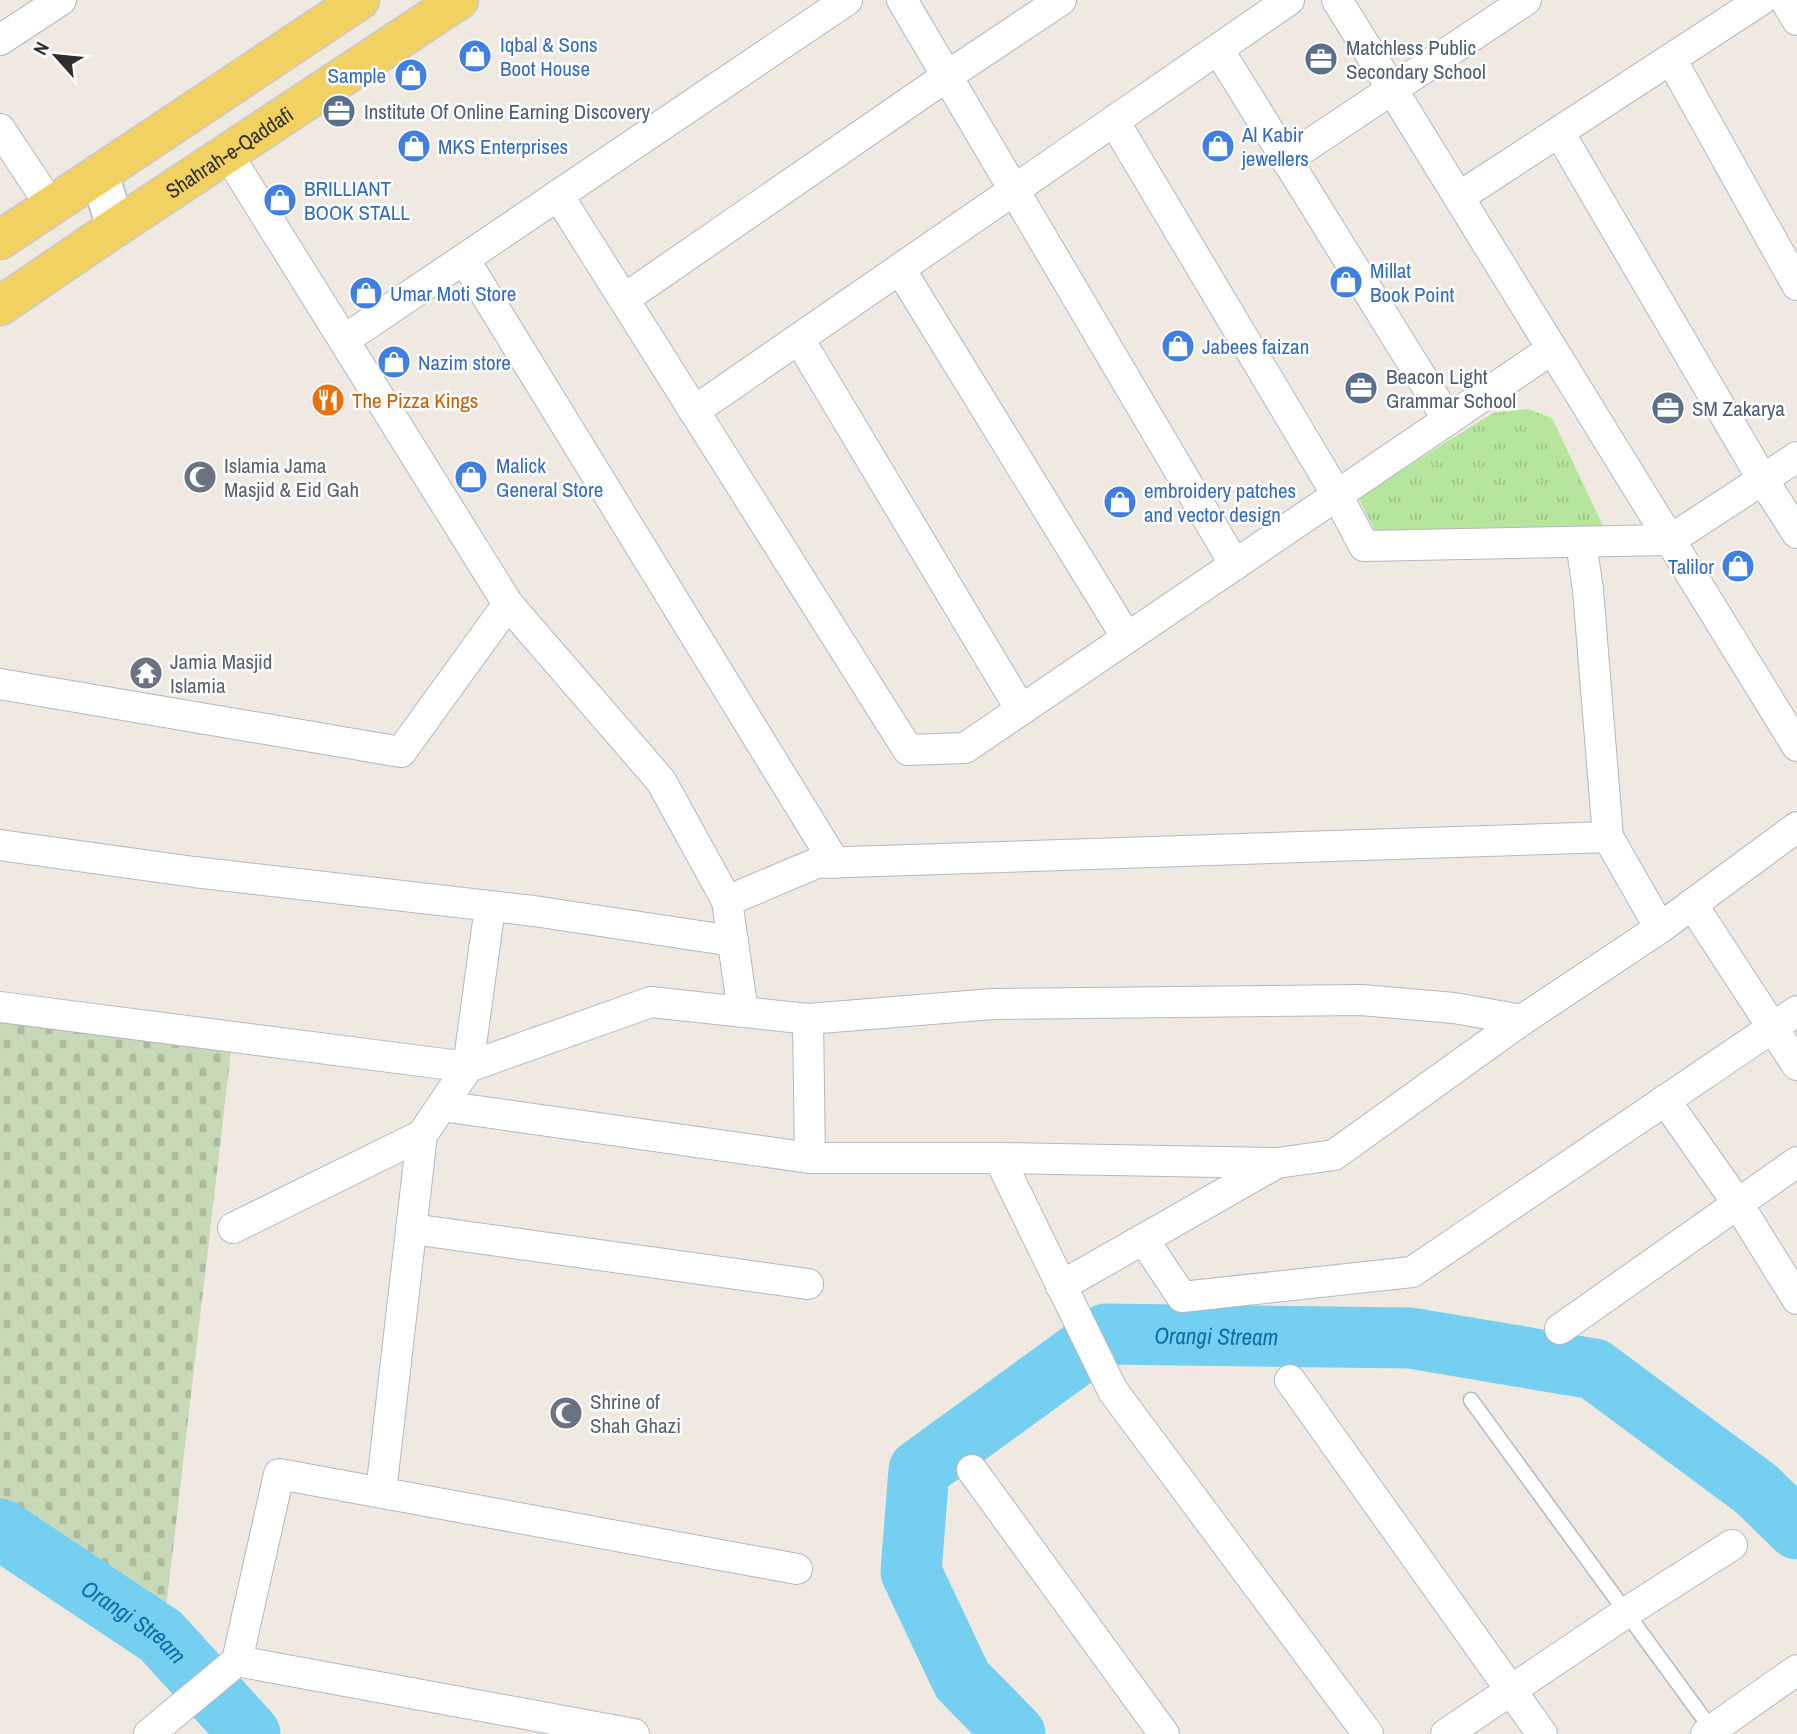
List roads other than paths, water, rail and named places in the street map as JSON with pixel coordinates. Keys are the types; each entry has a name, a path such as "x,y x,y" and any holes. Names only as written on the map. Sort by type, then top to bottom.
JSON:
{"main road":[{"path":"0,240 360,0"},
{"name":"Shahrah-e-Qaddafi","path":"0,306 460,0"}],"street":[{"path":"0,40 61,0"},
{"path":"344,340 848,0"},
{"path":"902,0 1235,565"},
{"path":"624,299 1061,0"},
{"path":"694,411 1289,0"},
{"path":"1337,0 1797,746"},
{"path":"1286,160 1526,0"},
{"path":"1459,197 1761,0"},
{"path":"1785,0 1797,20"},
{"path":"1218,50 1447,419"},
{"path":"1671,59 1797,285"},
{"path":"1114,121 1337,495 1364,546 1670,540 1797,457"},
{"path":"0,129 51,206"},
{"path":"1559,132 1763,480 1797,533"},
{"path":"228,153 508,604 661,781 727,901 743,1012"},
{"path":"99,174 116,227"},
{"path":"558,195 908,750 965,748 1552,349"},
{"path":"464,259 835,863"},
{"path":"900,269 1127,638"},
{"path":"799,339 1021,710"},
{"path":"1581,542 1588,590 1608,836 1660,928"},
{"path":"0,684 401,752 508,604"},
{"path":"442,1106 810,1158 1277,1163 1334,1154 1522,1020 1660,928 1797,827"},
{"path":"727,901 817,863 1608,836"},
{"path":"0,845 194,872 490,906 733,941"},
{"path":"1692,904 1797,1065"},
{"path":"381,1493 422,1135 468,1067 490,906"},
{"path":"0,1007 468,1067 651,1002 808,1019 993,1004 1361,1000 1454,1008 1522,1020"},
{"path":"1143,1239 1182,1297 1412,1272 1797,1011"},
{"path":"808,1019 810,1158"},
{"path":"1665,1100 1738,1204 1797,1298"},
{"path":"233,1228 422,1135"},
{"path":"999,1158 1113,1391 1368,1734"},
{"path":"1560,1329 1797,1162"},
{"path":"1062,1287 1277,1163"},
{"path":"412,1229 808,1284"},
{"path":"1290,1380 1542,1734"},
{"path":"972,1470 1164,1734"},
{"path":"149,1734 236,1662 279,1474 797,1569"},
{"path":"1446,1734 1626,1612 1732,1545"},
{"path":"236,1662 634,1734"},
{"path":"1709,1732 1797,1671"}],"lane":[{"path":"1471,1400 1626,1612 1709,1732"}],"waterway":[{"name":"Orangi Stream","path":"1015,1734 962,1680 911,1572 919,1470 1106,1334 1410,1338 1594,1369 1756,1489 1797,1529"},
{"name":"Orangi Stream","path":"0,1529 161,1636 250,1734"}],"place":[{"name":"Iqbal & Sons Boot House","path":"475,56"},
{"name":"Matchless Public Secondary School","path":"1321,59"},
{"name":"Sample","path":"411,75"},
{"name":"Institute Of Online Earning Discovery","path":"339,111"},
{"name":"MKS Enterprises","path":"414,146"},
{"name":"Al Kabir jewellers","path":"1218,146"},
{"name":"BRILLIANT BOOK STALL","path":"280,200"},
{"name":"Millat Book Point","path":"1346,282"},
{"name":"Umar Moti Store","path":"366,293"},
{"name":"Jabees faizan","path":"1178,346"},
{"name":"Nazim store","path":"394,362"},
{"name":"Beacon Light Grammar School","path":"1361,388"},
{"name":"The Pizza Kings","path":"328,400"},
{"name":"SM Zakarya","path":"1668,408"},
{"name":"Islamia Jama Masjid & Eid Gah","path":"200,477"},
{"name":"Malick General Store","path":"471,477"},
{"name":"embroidery patches and vector design","path":"1120,502"},
{"name":"Talilor","path":"1738,566"},
{"name":"Jamia Masjid Islamia","path":"146,673"},
{"name":"Shrine of Shah Ghazi","path":"566,1413"}]}
